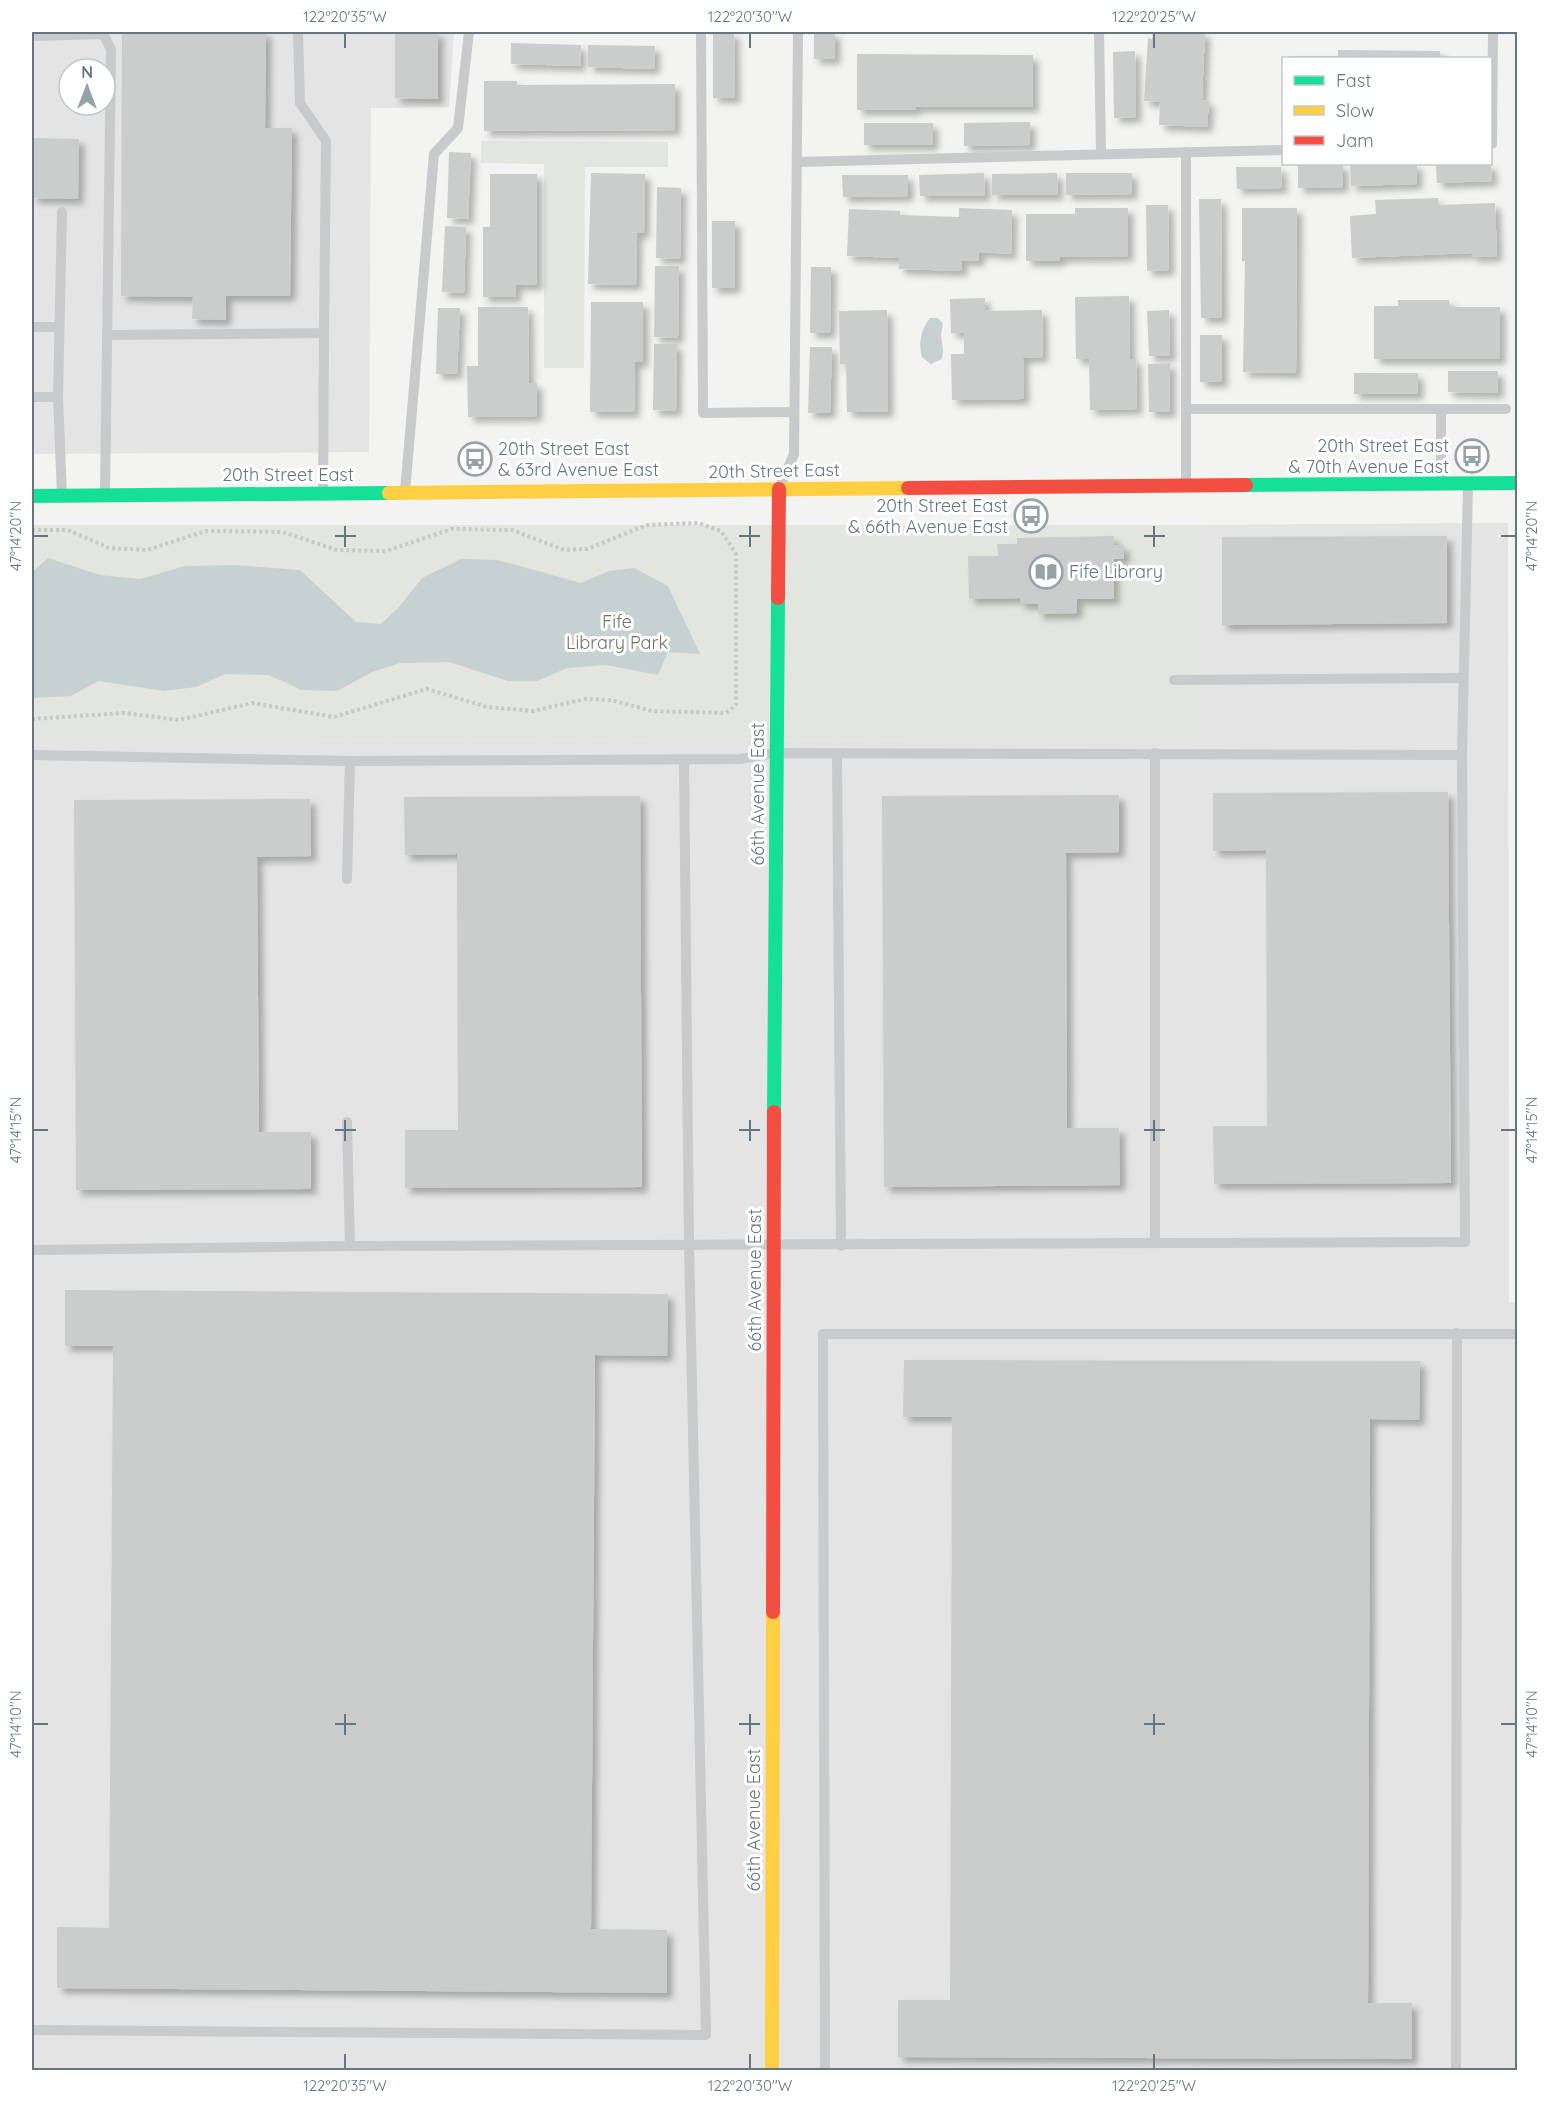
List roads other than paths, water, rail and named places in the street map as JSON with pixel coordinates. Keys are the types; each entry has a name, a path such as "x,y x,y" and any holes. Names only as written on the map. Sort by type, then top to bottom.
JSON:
{"street":[{"name":"20th Street East","path":"32,495 1518,483"},
{"name":"66th Avenue East","path":"772,2070 773,1246 779,489"}],"lane":[{"path":"298,32 300,103 326,141 323,493"},
{"path":"405,492 434,154 458,128 469,32"},
{"path":"701,32 703,413 794,412"},
{"path":"779,489 794,454 798,32"},
{"path":"1099,32 1101,154"},
{"path":"1492,144 1493,32"},
{"path":"32,36 103,33 111,49 105,495"},
{"path":"797,162 1282,150"},
{"path":"1185,152 1186,486"},
{"path":"62,212 58,397 62,495"},
{"path":"32,327 59,327"},
{"path":"107,335 324,333"},
{"path":"32,397 58,397"},
{"path":"1441,409 1441,483"},
{"path":"1186,410 1506,409"},
{"path":"32,1250 350,1246 1465,1242 1462,678 1468,483"},
{"path":"1174,680 1462,678"},
{"path":"32,755 350,761 740,759 776,753 1462,754"},
{"path":"1155,753 1155,1243"},
{"path":"837,754 841,1245"},
{"path":"32,2031 706,2035 689,1246 684,760"},
{"path":"347,879 350,761"},
{"path":"347,1122 350,1246"},
{"path":"1456,2070 1457,1333"},
{"path":"825,2070 823,1334 1518,1334"}],"place":[{"name":"20th Street East & 70th Avenue East","path":"1472,456"},
{"name":"20th Street East & 63rd Avenue East","path":"475,459"},
{"name":"20th Street East & 66th Avenue East","path":"1031,516"},
{"name":"Fife Library","path":"1046,572"}],"park label":[{"name":"Fife Library Park","path":"617,632"}]}
